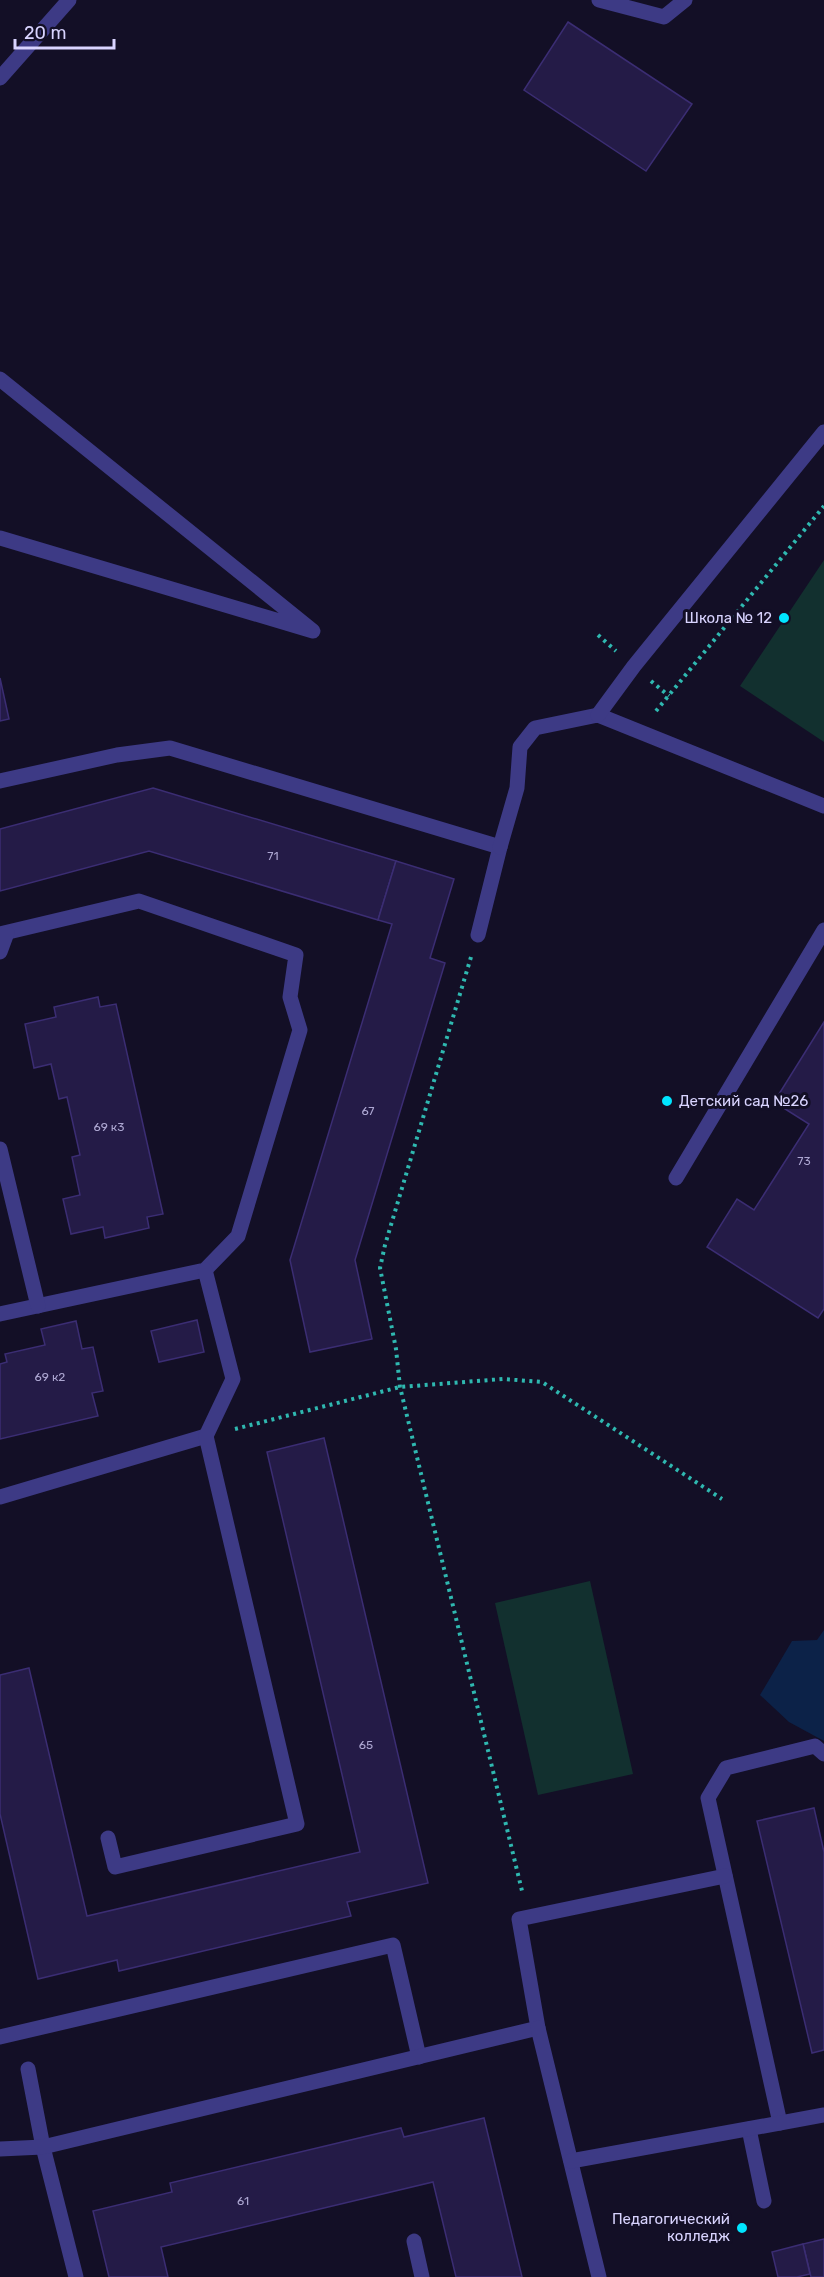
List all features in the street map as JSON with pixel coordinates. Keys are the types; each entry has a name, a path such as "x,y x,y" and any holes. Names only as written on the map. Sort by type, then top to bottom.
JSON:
{"street":[{"path":"0,78 69,0"},
{"path":"599,0 664,17 685,0"},
{"path":"0,379 313,631 0,538"},
{"path":"598,715 634,666 824,432"},
{"path":"478,935 517,788 520,747 535,728 598,715 824,806"},
{"path":"0,781 117,755 170,748 500,847"},
{"path":"0,952 3,933 139,902 296,955 290,997 300,1030 238,1236 205,1270 0,1314"},
{"path":"676,1178 824,930"},
{"path":"0,1149 38,1306"},
{"path":"108,1838 115,1867 297,1824 206,1436 233,1379 205,1270"},
{"path":"0,1497 206,1436"},
{"path":"780,2123 708,1798 726,1767 815,1746 824,1754"},
{"path":"599,2277 538,2028 519,1919 725,1876"},
{"path":"0,2037 393,1945 419,2057"},
{"path":"0,2149 43,2147 538,2028"},
{"path":"28,2069 43,2147 76,2277"},
{"path":"571,2161 824,2115"},
{"path":"749,2129 764,2201"},
{"path":"414,2241 422,2277"}],"path":[{"path":"652,717 824,506"},
{"path":"598,635 619,654"},
{"path":"646,676 669,696"},
{"path":"478,935 380,1268 396,1349 400,1387 524,1899 519,1919"},
{"path":"206,1436 400,1387 503,1379 542,1382 722,1499"}],"green space":[{"path":"824,560 824,742 740,686"},
{"path":"590,1581 633,1774 538,1795 495,1603"}],"water":[{"path":"824,1630 824,1741 789,1722 760,1695 792,1641 817,1640"}],"building":[{"path":"568,22 692,104 646,171 524,90"},
{"path":"0,678 9,719 0,721"},
{"path":"153,788 396,861 378,920 149,851 0,891 0,829"},
{"path":"396,861 454,879 430,958 445,963 355,1260 372,1339 310,1352 290,1260 392,924 378,920"},
{"path":"98,997 100,1007 116,1004 163,1214 147,1217 149,1228 105,1238 103,1227 71,1234 63,1199 80,1195 72,1157 80,1155 67,1097 59,1099 51,1064 34,1068 25,1024 56,1017 54,1007"},
{"path":"824,1022 824,1309 818,1318 707,1247 737,1199 754,1210 809,1124 774,1102"},
{"path":"197,1320 204,1352 159,1362 151,1331"},
{"path":"76,1321 82,1349 93,1347 103,1391 92,1393 98,1416 0,1439 0,1364 7,1362 5,1354 45,1345 41,1329"},
{"path":"324,1438 428,1883 347,1902 351,1916 119,1971 117,1960 38,1979 0,1814 0,1675 29,1668 87,1916 360,1852 267,1452"},
{"path":"814,1808 824,1852 824,2050 812,2053 757,1821"},
{"path":"484,2118 522,2277 456,2277 433,2182 161,2247 168,2277 109,2277 93,2211 172,2192 170,2183 401,2128 404,2137"},
{"path":"824,2239 824,2277 811,2277 803,2244"},
{"path":"803,2244 810,2274 778,2277 772,2252"}],"place":[{"name":"Школа № 12","path":"784,618"},
{"name":"Детский сад №26","path":"667,1101"},
{"name":"Педагогический колледж","path":"742,2228"}]}
